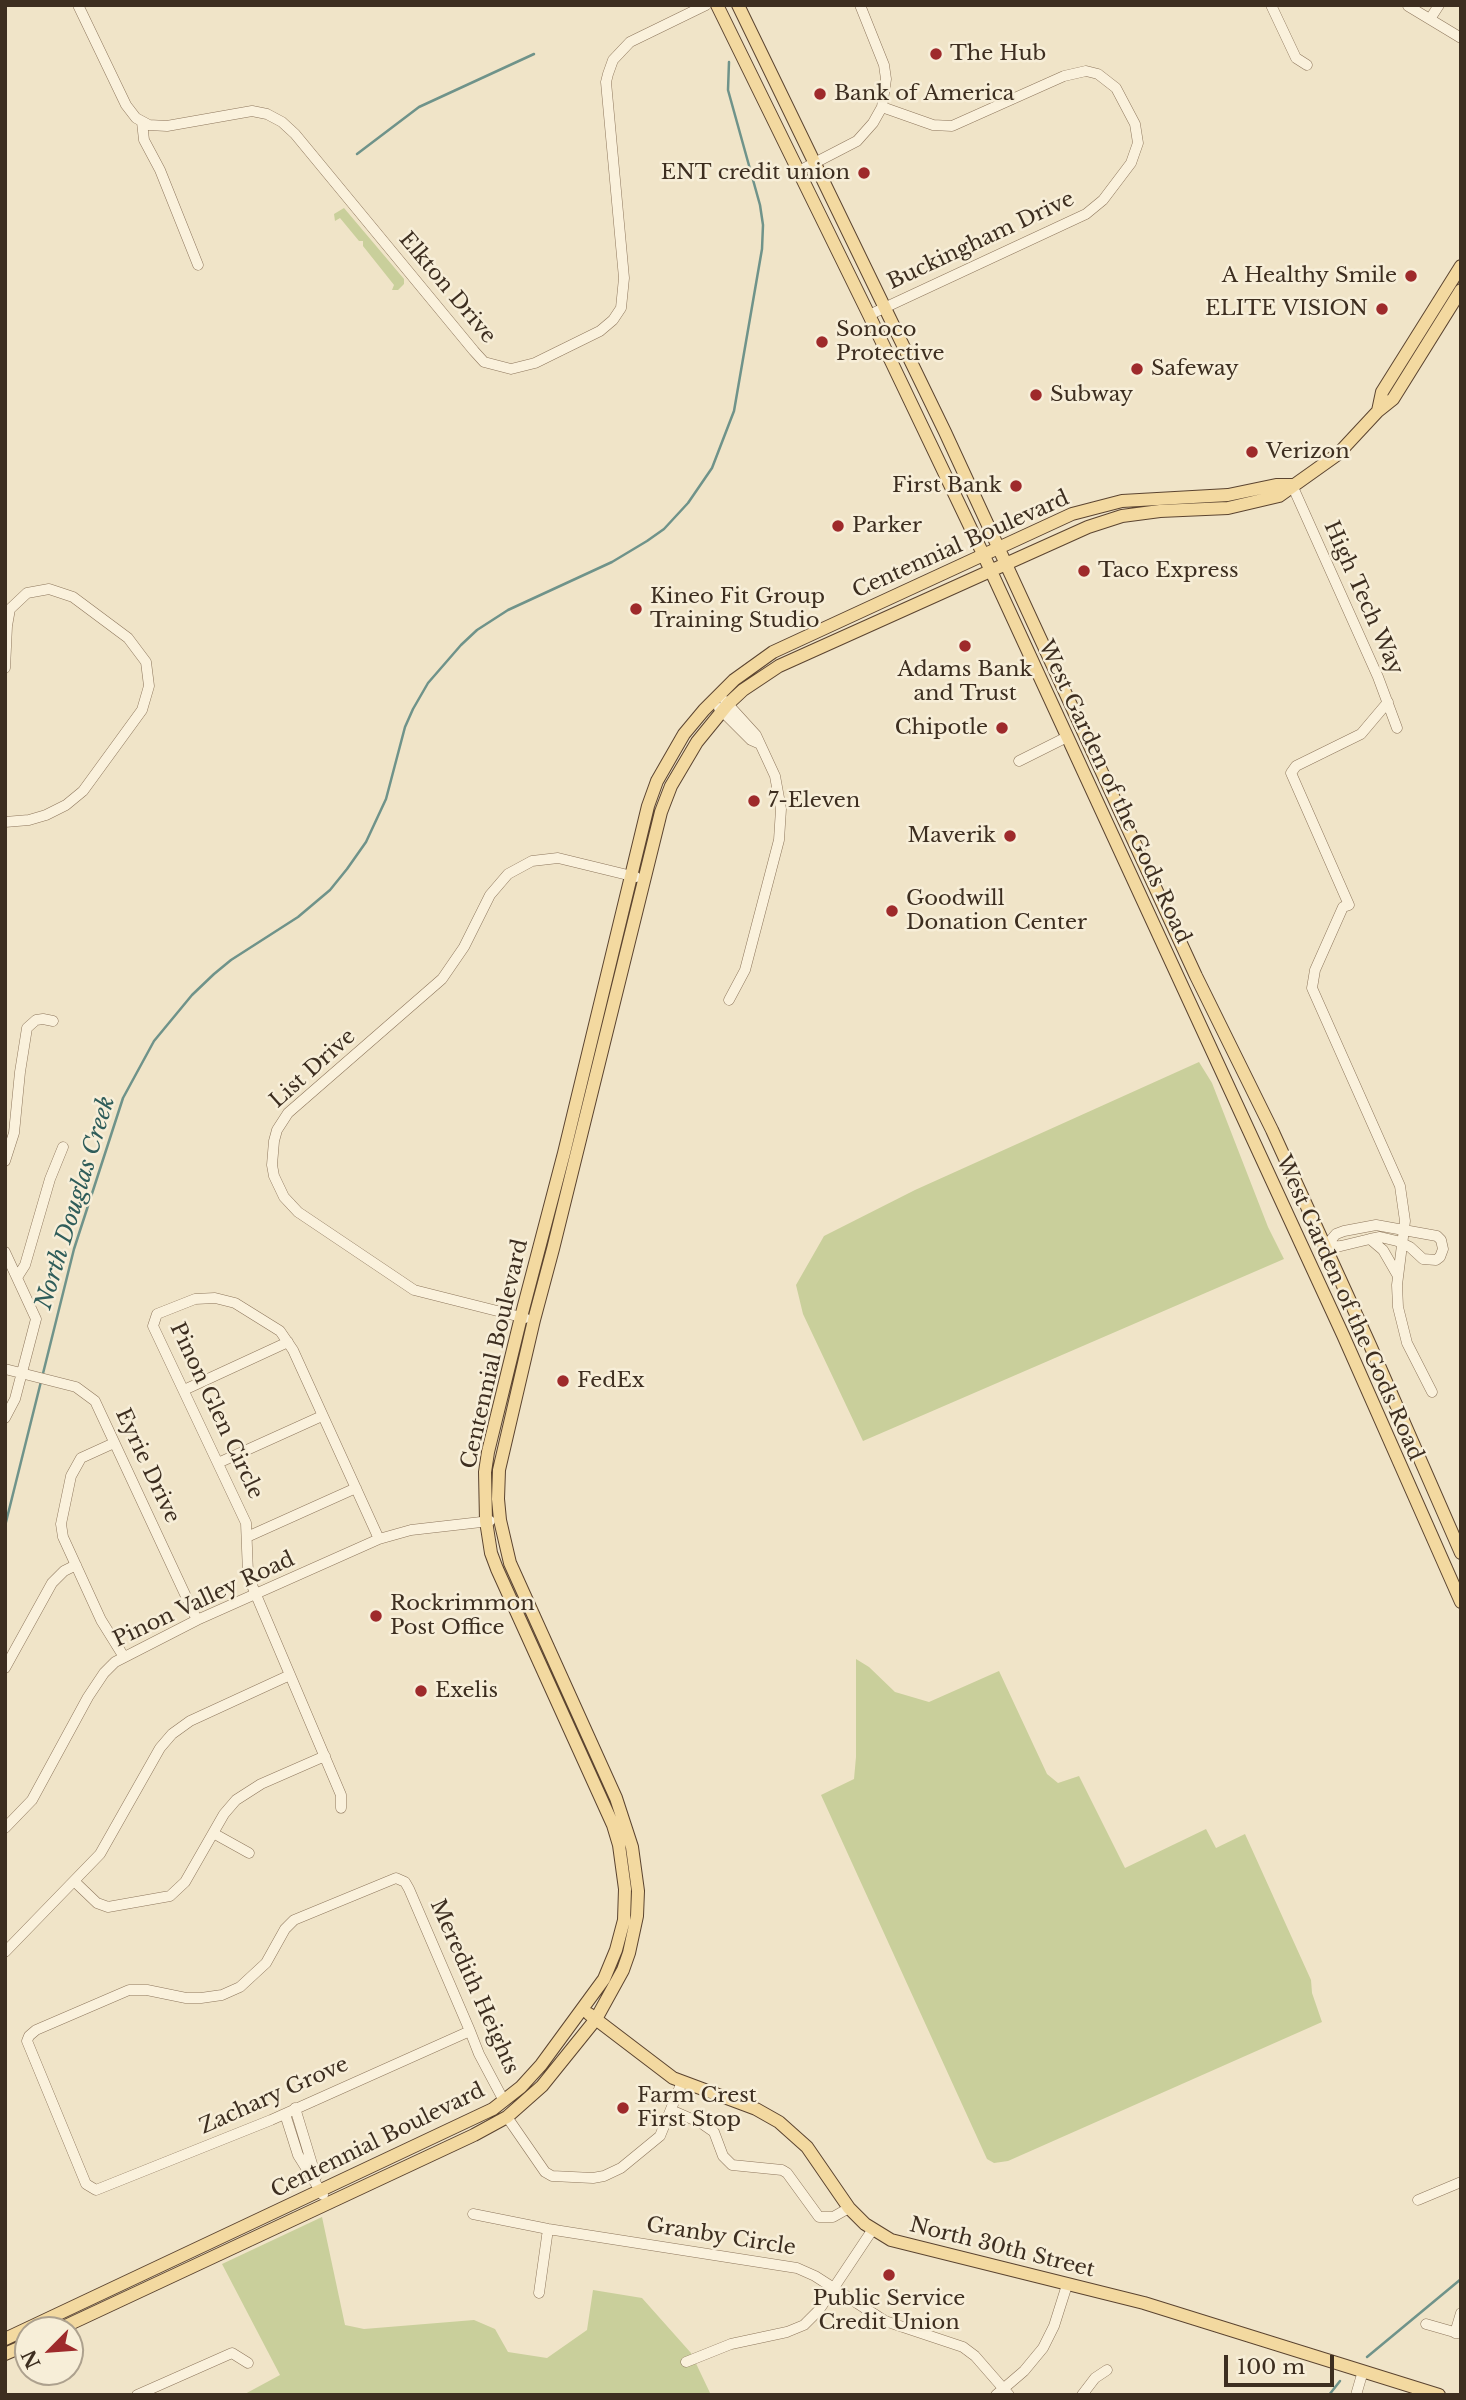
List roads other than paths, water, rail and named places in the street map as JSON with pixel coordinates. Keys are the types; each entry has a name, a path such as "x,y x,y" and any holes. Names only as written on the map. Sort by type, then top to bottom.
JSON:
{"main road":[{"name":"West Garden of the Gods Road","path":"717,5 991,571 1343,1335 1461,1602"},
{"name":"West Garden of the Gods Road","path":"738,5 1007,564 1196,976 1261,1107 1461,1553"},
{"name":"Centennial Boulevard","path":"1378,411 1382,392 1461,266"},
{"name":"Centennial Boulevard","path":"720,703 779,666 1088,527 1122,516 1244,506 1279,496 1338,454 1378,411 1393,399 1461,290"},
{"name":"Centennial Boulevard","path":"5,2339 467,2122 504,2101 531,2077 604,1979 624,1920 625,1889 619,1845 613,1825 501,1579 492,1553 493,1521 498,1499 499,1470 527,1318 592,1034 637,877 671,786 734,680 773,652 1072,514 1112,503 1228,495 1276,485 1292,485"},
{"path":"1121,852 1137,873 1181,968 1189,975 1196,976"},
{"name":"Centennial Boulevard","path":"527,1318 581,1137 637,877"},
{"path":"581,1137 576,1117 591,1055 592,1034"},
{"name":"Centennial Boulevard","path":"84,2317 474,2135 507,2117 542,2086 596,2019 623,1970 634,1935 638,1891 632,1847 616,1798 518,1584 493,1521"},
{"name":"North 30th Street","path":"583,2010 663,2072 682,2082 755,2109 779,2122 807,2147 849,2208 873,2229 900,2244 1144,2303 1439,2395"}],"street":[{"path":"78,5 125,104 142,122 144,140 198,265"},
{"name":"Elkton Drive","path":"142,122 167,126 252,111 275,117 295,134 484,362 503,368 526,366 600,331 613,320 621,308 624,278 607,74 613,60 630,43 706,5"},
{"path":"799,171 858,140 873,123 882,107 886,79 884,65 860,5"},
{"path":"1430,19 1438,5"},
{"path":"1272,6 1296,58 1307,65"},
{"path":"1408,6 1461,38"},
{"name":"Buckingham Drive","path":"869,315 1095,208 1131,163 1138,143 1135,124 1116,88 1098,75 1086,71 1065,76 952,127 933,125 882,107"},
{"name":"High Tech Way","path":"1292,485 1398,728"},
{"path":"5,668 10,609 20,597 34,590 57,590 73,597 117,629 136,647 148,669 148,695 138,718 90,783 56,811 38,818 5,821"},
{"path":"1388,702 1361,734 1296,766 1292,773 1349,905 1343,907 1313,975 1312,988 1398,1178 1405,1207 1405,1231 1396,1297 1402,1329 1432,1392"},
{"path":"720,703 751,740 760,744 775,776 781,809 781,826 745,970 729,1000"},
{"path":"1019,761 1067,737"},
{"name":"List Drive","path":"527,1318 414,1290 298,1212 284,1197 274,1176 274,1141 277,1130 288,1113 443,979 463,949 490,895 508,874 532,861 558,859 637,877"},
{"path":"5,1161 14,1133 27,1028 36,1020 53,1021"},
{"path":"18,1276 25,1265 50,1179 63,1147"},
{"path":"1376,1225 1437,1236 1443,1249 1436,1260 1423,1259 1410,1247 1380,1237 1325,1247 1336,1234 1376,1225"},
{"path":"1370,1239 1383,1250 1398,1276"},
{"path":"5,1252 36,1319 15,1399 5,1418"},
{"name":"Pinon Glen Circle","path":"341,1808 341,1795 248,1573 246,1523 153,1326 158,1314 195,1298 215,1298 235,1303 272,1325 288,1342 379,1539"},
{"path":"184,1390 288,1342"},
{"name":"Eyrie Drive","path":"5,1370 76,1387 95,1401 197,1620"},
{"path":"218,1462 322,1416"},
{"path":"114,1443 81,1458 71,1476 61,1524 63,1537 101,1620 124,1657"},
{"path":"247,1536 356,1488"},
{"name":"Pinon Valley Road","path":"5,1828 32,1800 99,1681 109,1668 124,1657 197,1620 379,1539 411,1530 493,1521"},
{"path":"5,1668 52,1583 64,1571 76,1565"},
{"path":"5,1952 105,1847 160,1748 172,1734 190,1721 290,1675"},
{"path":"74,1881 97,1903 108,1907 163,1899 181,1888 230,1806 252,1788 325,1756"},
{"path":"213,1833 249,1853"},
{"name":"Meredith Heights","path":"92,2189 86,2184 28,2046 29,2036 36,2029 129,1990 147,1990 186,1998 222,1995 240,1987 261,1970 285,1929 294,1920 392,1878 400,1879 409,1889 488,2073 504,2101"},
{"name":"Zachary Grove","path":"92,2189 100,2189 285,2114 470,2031"},
{"path":"507,2117 545,2172 552,2176 593,2178 611,2173 654,2143 660,2136 682,2082"},
{"path":"295,2108 321,2191"},
{"path":"671,2110 714,2132 723,2156 732,2165 782,2169 819,2217 833,2217 849,2208"},
{"path":"285,2114 298,2155 327,2203"},
{"path":"1418,2200 1461,2182"},
{"name":"Granby Circle","path":"473,2214 548,2229 783,2265 806,2272 885,2321 963,2347 975,2356 1003,2393"},
{"path":"539,2293 548,2229"},
{"path":"685,2362 742,2341 795,2329 811,2318 873,2229"},
{"path":"1003,2393 1043,2348 1054,2326 1067,2285"},
{"path":"1426,2324 1458,2333 1461,2312"},
{"path":"137,2395 232,2353 248,2363"},
{"path":"1082,2395 1095,2378 1107,2370"},
{"path":"1356,2395 1363,2371"}],"waterway":[{"path":"357,154 419,107 534,54"},
{"name":"North Douglas Creek","path":"5,1526 74,1249 123,1098 154,1041 192,995 214,974 298,917 330,890 347,869 366,842 386,799 405,727 413,709 428,683 461,645 477,630 508,610 612,562 647,541 664,529 688,503 712,468 734,411 762,249 760,205 728,90 729,62"},
{"path":"1367,2357 1461,2279"},
{"path":"1329,2395 1340,2381"}],"place":[{"name":"The Hub","path":"936,54"},
{"name":"Bank of America","path":"820,94"},
{"name":"ENT credit union","path":"864,173"},
{"name":"A Healthy Smile","path":"1411,276"},
{"name":"ELITE VISION","path":"1382,309"},
{"name":"Sonoco Protective","path":"822,342"},
{"name":"Safeway","path":"1137,369"},
{"name":"Subway","path":"1036,395"},
{"name":"Verizon","path":"1252,452"},
{"name":"First Bank","path":"1016,486"},
{"name":"Parker","path":"838,526"},
{"name":"Taco Express","path":"1084,571"},
{"name":"Kineo Fit Group Training Studio","path":"636,609"},
{"name":"Adams Bank and Trust","path":"965,646"},
{"name":"Chipotle","path":"1002,728"},
{"name":"7-Eleven","path":"754,801"},
{"name":"Maverik","path":"1010,836"},
{"name":"Goodwill Donation Center","path":"892,911"},
{"name":"FedEx","path":"563,1381"},
{"name":"Rockrimmon Post Office","path":"376,1616"},
{"name":"Exelis","path":"421,1691"},
{"name":"Farm Crest First Stop","path":"623,2108"},
{"name":"Public Service Credit Union","path":"889,2275"}]}
